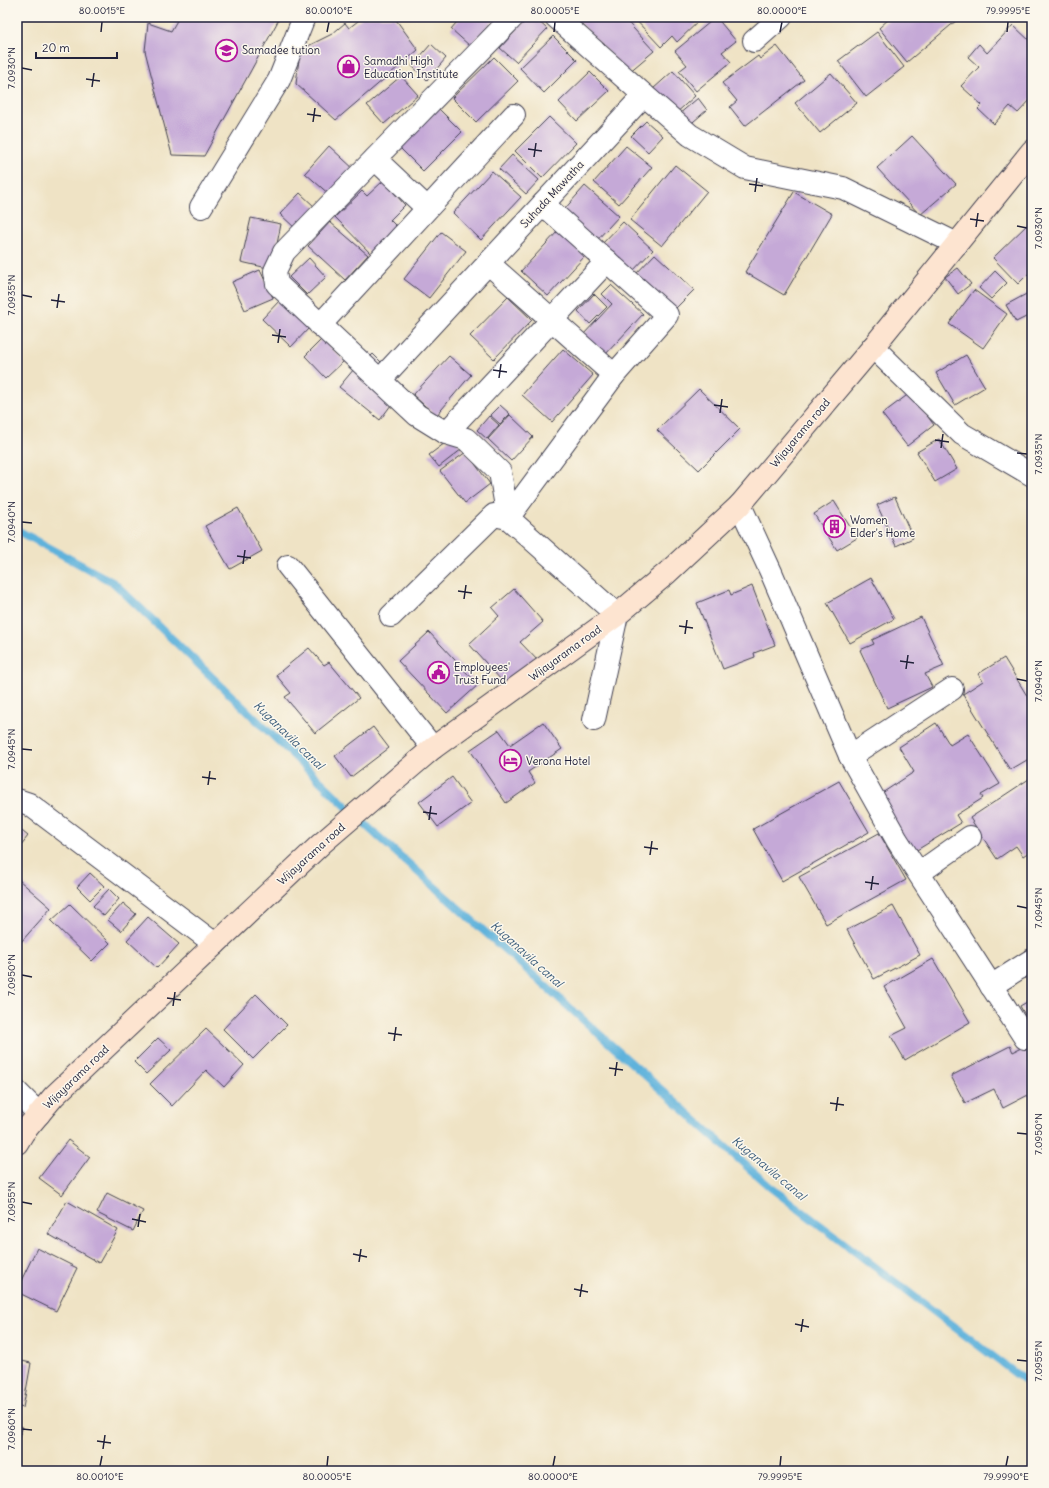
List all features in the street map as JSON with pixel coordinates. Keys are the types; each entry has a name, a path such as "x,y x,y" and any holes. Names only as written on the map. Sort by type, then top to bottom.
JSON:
{"street":[{"path":"201,207 279,80 304,17"},
{"path":"508,518 500,472 466,439 446,433 418,415 276,284 275,271 284,252 513,17"},
{"path":"556,17 690,135 745,168 843,188 957,244"},
{"path":"754,41 781,17"},
{"name":"Suhada Mawatha","path":"380,380 644,95"},
{"path":"320,325 514,115"},
{"name":"Wijayarama road","path":"17,1143 23,1133 54,1096 321,844 433,748 617,615 667,573 740,504 873,347 1032,151"},
{"path":"375,159 427,208"},
{"path":"508,518 614,375 667,315 543,204"},
{"path":"446,433 607,261"},
{"path":"488,263 614,375"},
{"path":"873,347 962,434 1032,475"},
{"path":"740,504 771,572 850,756 897,840 1025,1038"},
{"path":"391,616 494,515 508,518 617,615 594,720"},
{"path":"288,566 433,748"},
{"path":"850,756 952,689"},
{"path":"17,800 29,804 215,944"},
{"path":"919,874 970,837"},
{"path":"991,986 1032,960"},
{"path":"17,1092 39,1114"}],"building":[{"path":"179,17 272,17 278,21 204,156 172,155 145,51 148,23 171,31"},
{"name":"Samadhi High Education Institute","path":"363,17 394,17 418,50 336,120 296,84 300,50 332,34 345,23 349,28"},
{"path":"461,17 495,18 470,46 451,29"},
{"path":"528,17 534,17 547,29 516,62 500,48"},
{"path":"575,17 623,17 654,51 628,73"},
{"path":"633,17 703,17 677,42 672,36 661,47"},
{"path":"716,17 736,41 722,52 731,62 696,91 679,71 687,65 675,51"},
{"path":"891,17 903,17 906,20 910,17 955,17 957,20 907,62 879,28"},
{"path":"964,17 973,17 968,21"},
{"path":"1013,25 1032,43 1032,98 1018,113 1010,106 994,124 978,109 982,105 961,86 979,67 968,57 979,44 987,53"},
{"path":"877,32 904,67 866,97 838,61"},
{"path":"553,36 577,60 544,93 520,68"},
{"path":"431,44 446,58 427,80 412,66"},
{"path":"777,46 804,80 745,126 730,107 737,101 722,83 758,56 760,59"},
{"path":"494,57 518,81 476,122 452,98"},
{"path":"673,71 695,96 675,114 653,89"},
{"path":"590,72 609,91 577,121 559,102"},
{"path":"831,73 857,103 820,133 795,103"},
{"path":"401,76 418,95 384,124 367,105"},
{"path":"698,98 707,110 687,127 678,115"},
{"path":"438,108 462,132 423,171 399,147"},
{"path":"549,117 576,143 542,178 515,151"},
{"path":"646,121 663,136 648,152 631,136"},
{"path":"912,136 956,184 920,215 877,168"},
{"path":"329,146 355,170 331,196 305,173"},
{"path":"626,146 652,167 619,204 594,182"},
{"path":"512,155 539,180 526,194 499,169"},
{"path":"675,165 707,191 662,246 630,220"},
{"path":"492,171 521,197 481,240 453,213"},
{"path":"383,181 405,205 390,220 399,229 372,255 335,217 362,191 367,196"},
{"path":"585,186 619,216 596,241 562,212"},
{"path":"794,192 832,214 784,295 745,272"},
{"path":"300,193 316,208 296,229 280,214"},
{"path":"251,218 281,224 272,269 241,262"},
{"path":"1031,221 1032,270 1018,284 993,258"},
{"path":"330,222 368,255 345,280 308,246"},
{"path":"623,222 653,250 629,275 599,247"},
{"path":"558,231 585,256 548,296 521,271"},
{"path":"441,232 466,251 429,298 404,279"},
{"path":"655,254 694,290 672,312 634,276"},
{"path":"309,258 326,277 307,295 289,277"},
{"path":"958,268 971,284 958,294 945,277"},
{"path":"260,270 273,298 245,310 232,282"},
{"path":"995,271 1007,283 991,299 979,288"},
{"path":"611,285 643,314 604,356 582,336 612,304 602,294"},
{"path":"974,290 1007,314 983,348 949,324"},
{"path":"1030,292 1032,297 1032,314 1016,322 1006,305"},
{"path":"594,294 607,307 590,324 578,311"},
{"path":"508,297 532,320 494,359 470,336"},
{"path":"281,299 310,327 291,347 262,319"},
{"path":"322,339 344,361 326,378 305,356"},
{"path":"563,349 593,375 552,422 522,395"},
{"path":"373,354 381,362 373,370 365,362"},
{"path":"966,355 985,387 955,405 936,373"},
{"path":"449,356 471,375 436,416 413,395"},
{"path":"354,369 394,401 380,420 339,387"},
{"path":"699,389 740,429 699,470 657,430"},
{"path":"910,393 934,425 907,446 882,414"},
{"path":"500,405 510,414 500,424 490,415"},
{"path":"510,415 533,437 511,461 488,439"},
{"path":"489,416 499,425 487,439 477,430"},
{"path":"453,437 462,449 439,467 429,455"},
{"path":"939,439 957,469 935,482 917,452"},
{"path":"466,452 490,484 465,503 440,471"},
{"path":"895,497 913,538 896,546 877,505"},
{"name":"Women Elder's Home","path":"834,501 857,538 837,550 814,514"},
{"path":"238,508 262,551 230,569 205,526"},
{"path":"871,578 894,619 850,643 827,603"},
{"path":"752,586 775,645 754,653 755,657 723,669 697,603 729,590 731,595"},
{"path":"514,589 543,622 520,642 540,663 510,690 469,644 499,616 492,608"},
{"path":"921,617 944,666 925,674 932,687 887,708 860,650 874,644 872,640"},
{"name":"Employees' Trust Fund","path":"429,632 478,685 447,713 398,661"},
{"path":"309,648 324,665 329,662 359,698 315,733 285,697 291,693 276,675"},
{"path":"1004,658 1032,704 1032,757 1010,770 963,694 983,681 978,674"},
{"name":"Verona Hotel","path":"543,722 562,749 528,772 535,783 506,803 470,750 499,730 510,745"},
{"path":"936,723 950,745 968,734 1000,784 981,795 983,798 956,815 961,823 912,853 876,797 914,772 899,747"},
{"path":"373,727 389,748 351,777 335,756"},
{"path":"452,777 471,803 438,827 419,802"},
{"path":"1032,777 1032,850 1023,856 1016,846 997,859 970,818"},
{"path":"839,781 869,832 782,881 753,829"},
{"path":"17,827 28,836 17,850"},
{"path":"879,833 906,880 826,924 799,877"},
{"path":"90,873 104,886 90,900 77,887"},
{"path":"19,880 51,908 21,942 17,939 17,882"},
{"path":"109,889 119,899 104,916 93,906"},
{"path":"123,903 136,914 121,931 108,920"},
{"path":"70,904 110,943 92,961 51,921"},
{"path":"893,906 920,955 874,979 847,930"},
{"path":"148,917 179,944 157,968 127,940"},
{"path":"933,959 970,1022 905,1060 891,1036 907,1028 884,987"},
{"path":"256,994 287,1025 253,1059 223,1029"},
{"path":"1032,999 1032,1027 1020,1006"},
{"path":"206,1029 244,1065 224,1087 206,1070 172,1106 150,1084"},
{"path":"158,1038 171,1050 146,1074 134,1062"},
{"path":"1031,1043 1032,1093 1003,1108 994,1089 965,1103 951,1076 1010,1046 1013,1052"},
{"path":"68,1140 90,1157 62,1195 39,1178"},
{"path":"107,1193 143,1211 133,1231 97,1213"},
{"path":"67,1201 118,1230 99,1263 48,1234"},
{"path":"37,1248 77,1268 56,1311 17,1292 17,1289"},
{"path":"17,1360 31,1363 23,1408 17,1406"},
{"path":"17,1425 23,1427 17,1442"}],"waterway":[{"name":"Kuganavila canal","path":"17,530 114,583 371,830 770,1187 1032,1386"}],"place":[{"name":"Samadee tution","path":"227,50"},
{"name":"Samadhi High Education Institute","path":"348,67"},
{"name":"Women Elder's Home","path":"835,526"},
{"name":"Employees' Trust Fund","path":"438,673"},
{"name":"Verona Hotel","path":"511,761"}]}
